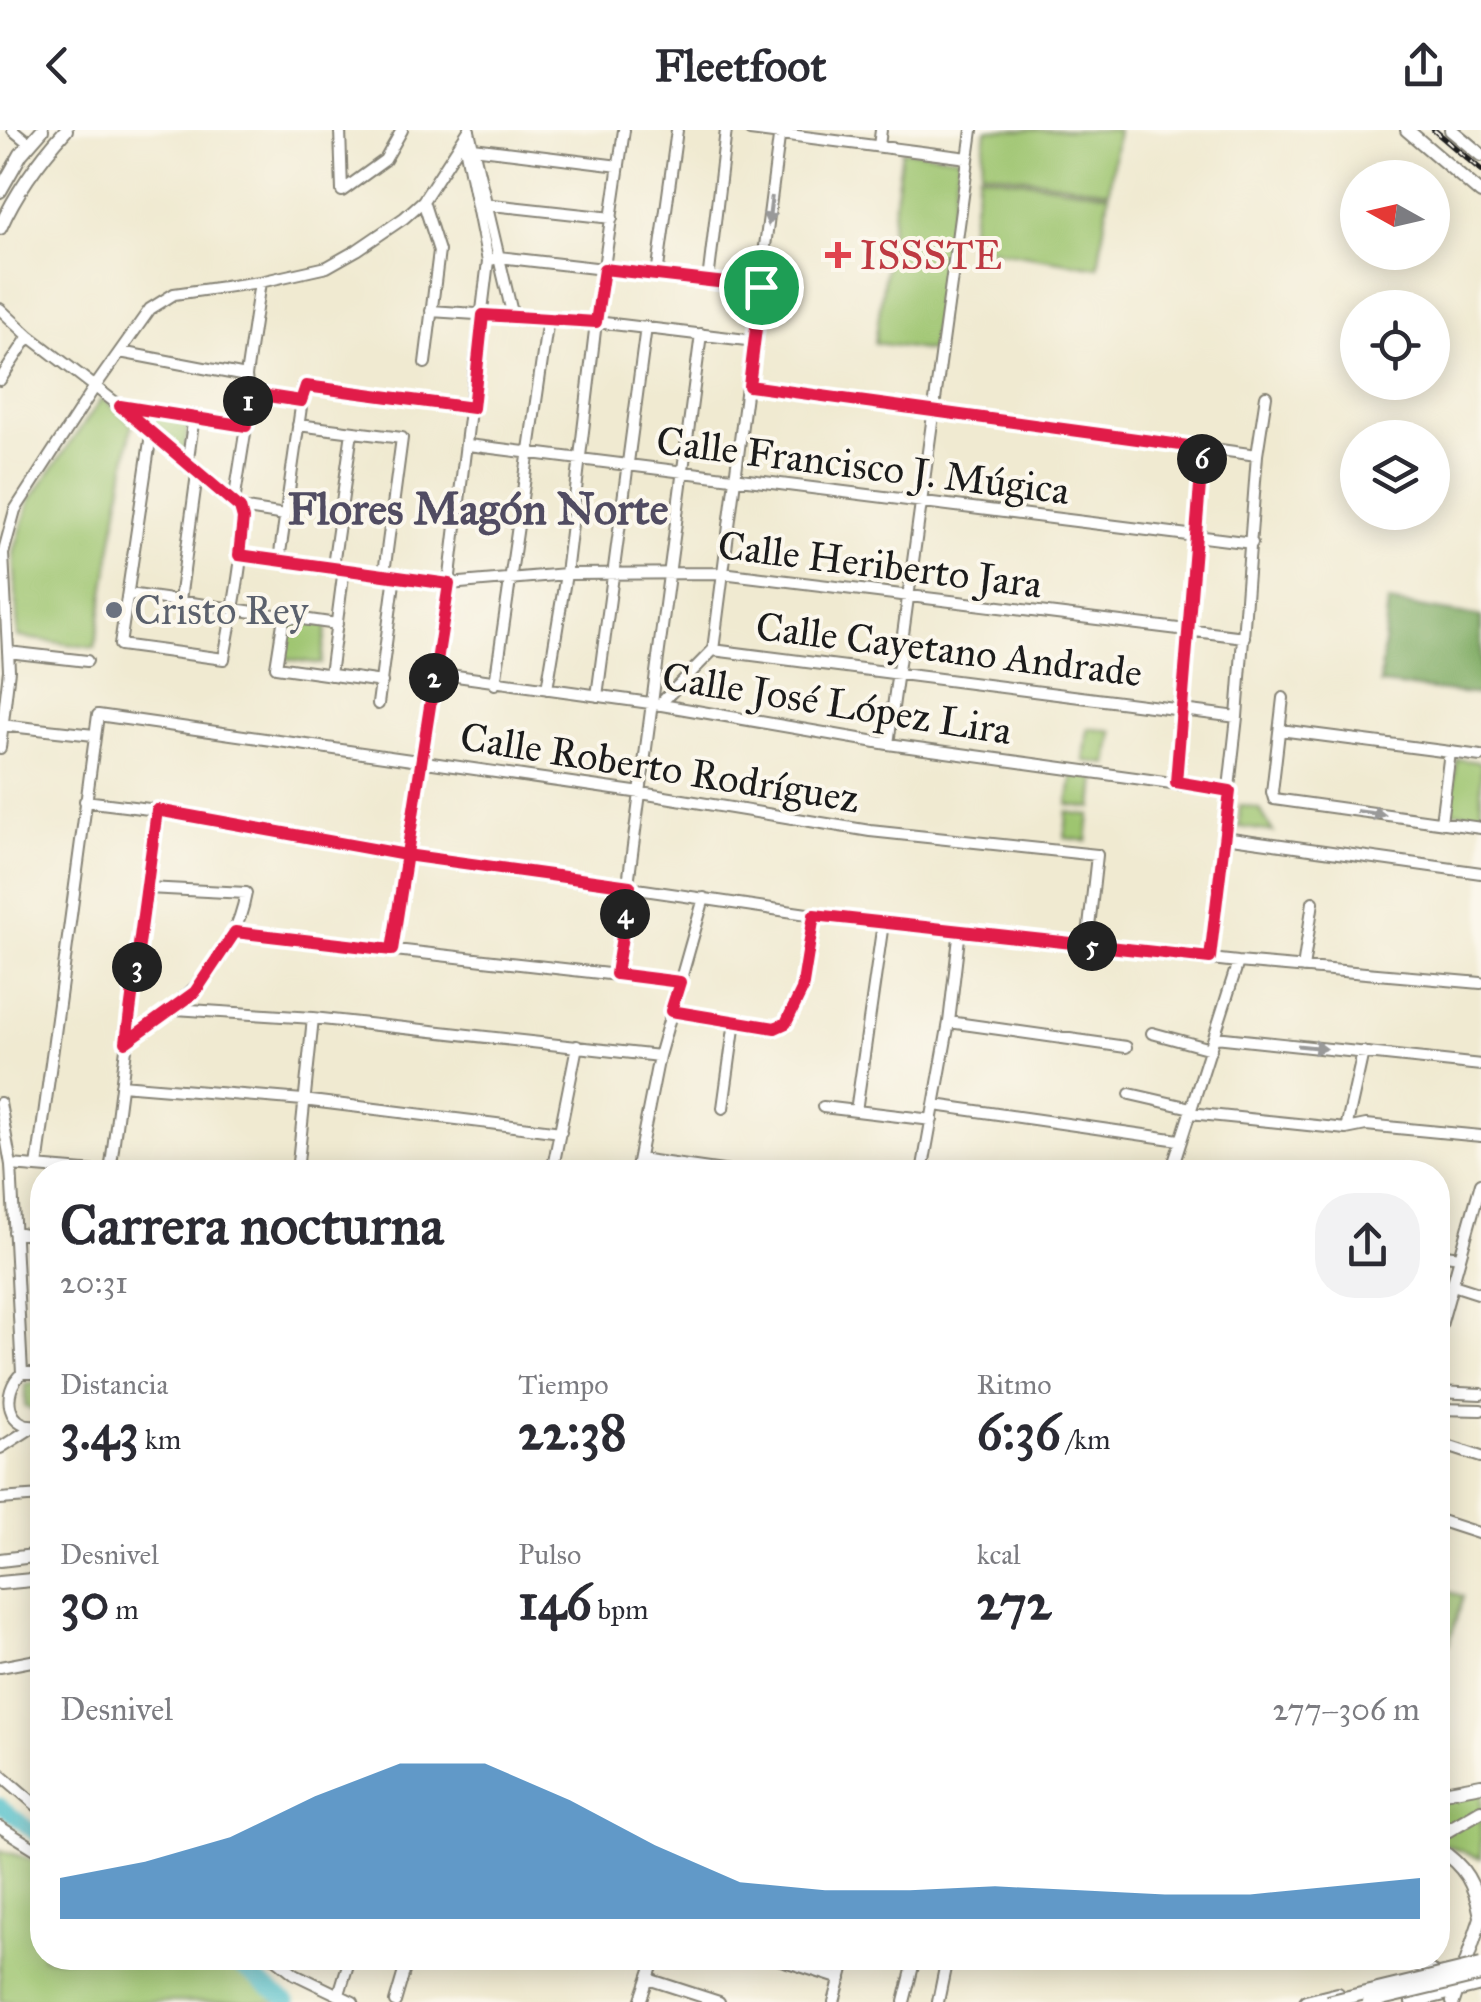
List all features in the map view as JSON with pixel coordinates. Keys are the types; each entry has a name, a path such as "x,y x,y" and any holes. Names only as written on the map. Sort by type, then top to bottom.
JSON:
{"main road":[{"path":"0,191 42,130"},
{"path":"0,228 45,153 66,130"},
{"path":"1406,130 1481,193"},
{"path":"1451,130 1481,155"},
{"path":"0,1560 30,1556"},
{"path":"0,1584 30,1580"},
{"path":"1450,1791 1481,1785"},
{"path":"1450,1829 1481,1811"},
{"path":"1450,1859 1464,1870 1477,1896 1481,1917 1455,1996"},
{"path":"1450,1967 1481,1962"},
{"path":"1450,1970 1481,1962"},
{"path":"1328,2000 1437,1970"},
{"path":"1306,2002 1449,1970"},
{"path":"1369,2002 1481,1975"},
{"path":"1424,2001 1455,1996 1481,1985"},
{"path":"1479,2002 1481,1994"}],"street":[{"path":"13,130 30,144"},
{"path":"340,130 342,190 384,160 402,130"},
{"path":"546,689 582,460 596,322 624,130"},
{"path":"657,275 676,130"},
{"path":"708,281 726,130"},
{"path":"750,130 830,135 968,158"},
{"path":"879,146 881,130"},
{"path":"888,744 972,130"},
{"path":"654,704 714,650 779,132"},
{"path":"469,137 619,166"},
{"path":"0,748 8,652 3,554 10,525 22,495 120,352 160,301 174,294 327,268 404,218 423,200 469,137"},
{"path":"469,137 494,259 513,317"},
{"path":"423,200 440,251 425,363"},
{"path":"482,204 612,218"},
{"path":"494,259 761,287"},
{"path":"392,950 494,259"},
{"path":"151,434 120,645 224,658 243,519 237,505 246,426 246,376 260,282"},
{"path":"0,309 237,505 285,515"},
{"path":"431,311 596,322 755,341"},
{"path":"495,684 548,319"},
{"path":"597,696 646,327"},
{"path":"616,974 701,334"},
{"path":"0,380 28,336"},
{"path":"120,352 246,376"},
{"path":"279,560 304,386 473,408"},
{"path":"749,386 1256,455"},
{"path":"248,393 301,401"},
{"path":"1210,958 1237,717 1256,455 1266,396"},
{"path":"120,406 246,426"},
{"path":"180,600 194,416"},
{"path":"298,425 402,438 378,704"},
{"path":"330,675 352,432"},
{"name":"Calle Francisco J. Múgica","path":"468,445 1252,543"},
{"path":"1176,782 1203,448"},
{"name":"Calle Heriberto Jara","path":"239,555 449,584 612,572 722,573 1244,638"},
{"path":"129,594 337,624"},
{"path":"284,617 276,668 382,682"},
{"name":"Calle Cayetano Andrade","path":"714,650 1237,717"},
{"path":"8,652 87,661"},
{"name":"Calle José López Lira","path":"434,672 888,744 1230,791"},
{"path":"1283,698 1274,799 1481,828"},
{"name":"Calle Roberto Rodríguez","path":"94,735 96,716 641,792 870,831 1098,855 1087,945"},
{"path":"2,725 94,735 38,1160"},
{"path":"1280,730 1481,756"},
{"path":"1441,822 1450,752"},
{"path":"85,801 157,810 406,855 814,915 1238,962 1481,983"},
{"path":"112,1160 157,810"},
{"path":"1224,837 1481,873"},
{"path":"126,1042 195,992 235,932 246,893 147,888"},
{"path":"646,1160 639,1159 658,1056 704,898"},
{"path":"1303,968 1312,902"},
{"path":"671,1011 775,1028 786,1023 802,990 814,915"},
{"path":"856,1111 882,922"},
{"path":"924,1160 949,1022 960,930"},
{"path":"235,932 680,982"},
{"path":"1174,1160 1238,962"},
{"path":"175,1009 313,1018 658,1056"},
{"path":"298,1160 313,1018"},
{"path":"722,1108 736,1021"},
{"path":"949,1022 1126,1047"},
{"path":"1152,1033 1213,1043 1363,1052 1481,1065"},
{"path":"555,1160 577,1046"},
{"path":"1346,1129 1363,1052"},
{"path":"121,1085 303,1100 561,1132"},
{"path":"1130,1094 1191,1110 1346,1129 1366,1125 1481,1136"},
{"path":"0,1102 12,1166 22,1372"},
{"path":"934,1106 1180,1140"},
{"path":"823,1107 932,1120"},
{"path":"12,1166 30,1167"},
{"path":"1450,1293 1481,1183"},
{"path":"14,1232 30,1235"},
{"path":"1450,1256 1460,1257"},
{"path":"1453,1285 1481,1294"},
{"path":"30,1372 13,1378 2,1402 13,1418 30,1423"},
{"path":"1450,1393 1481,1394"},
{"path":"1450,1409 1481,1410"},
{"path":"0,1448 30,1430"},
{"path":"1450,1447 1481,1457"},
{"path":"0,1499 30,1497"},
{"path":"1450,1524 1481,1534"},
{"path":"0,1667 30,1661"},
{"path":"0,1774 30,1800"},
{"path":"0,1827 30,1846"},
{"path":"290,1970 352,2002"},
{"path":"340,1994 347,1970"},
{"path":"395,2002 404,1970"},
{"path":"640,2002 652,1970"},
{"path":"813,1970 841,1979"},
{"path":"834,2002 843,1970"},
{"path":"904,2002 912,1970"},
{"path":"938,2002 945,1970"},
{"path":"648,1980 719,2002"}],"green space":[{"path":"986,130 1118,130 1109,191 981,171"},
{"path":"902,150 960,157 931,351 875,343"},
{"path":"979,174 1109,194 1098,267 968,246"},
{"path":"102,398 132,424 95,648 18,637 14,552 30,500"},
{"path":"142,414 190,418 184,452"},
{"path":"1388,602 1481,617 1481,695 1380,684"},
{"path":"285,618 327,624 321,664 280,658"},
{"path":"1088,728 1113,732 1108,764 1084,761"},
{"path":"1457,759 1481,762 1481,815 1451,811"},
{"path":"1073,772 1096,776 1093,808 1068,805"},
{"path":"1240,805 1260,809 1273,832 1239,827"},
{"path":"1067,812 1090,815 1087,841 1065,838"},
{"path":"30,1383 30,1409 25,1407 25,1385"},
{"path":"1450,1592 1463,1596 1450,1641"},
{"path":"1481,1791 1481,1858 1450,1847 1450,1797"},
{"path":"0,1850 30,1859 30,1970 240,1970 286,2002 0,2002"}],"waterway":[{"path":"0,1805 30,1829"},
{"path":"244,1970 289,2002"}],"railway":[{"path":"1434,130 1481,170"}],"place":[{"name":"ISSSTE","path":"838,255"},
{"name":"Cristo Rey","path":"114,610"}],"district":[{"name":"Flores Magón Norte","path":"478,508"}],"route":[{"path":"761,287 604,269 596,322 483,315 473,408 306,386 301,401 248,393 246,426 120,406 240,508 243,519 239,555 449,584 434,672 422,760 406,855 392,950 235,932 195,992 126,1042 157,810 406,855 630,886 616,974 680,982 671,1011 775,1028 786,1023 802,990 814,915 1210,958 1230,791 1176,782 1203,448 749,386 761,287"}]}
